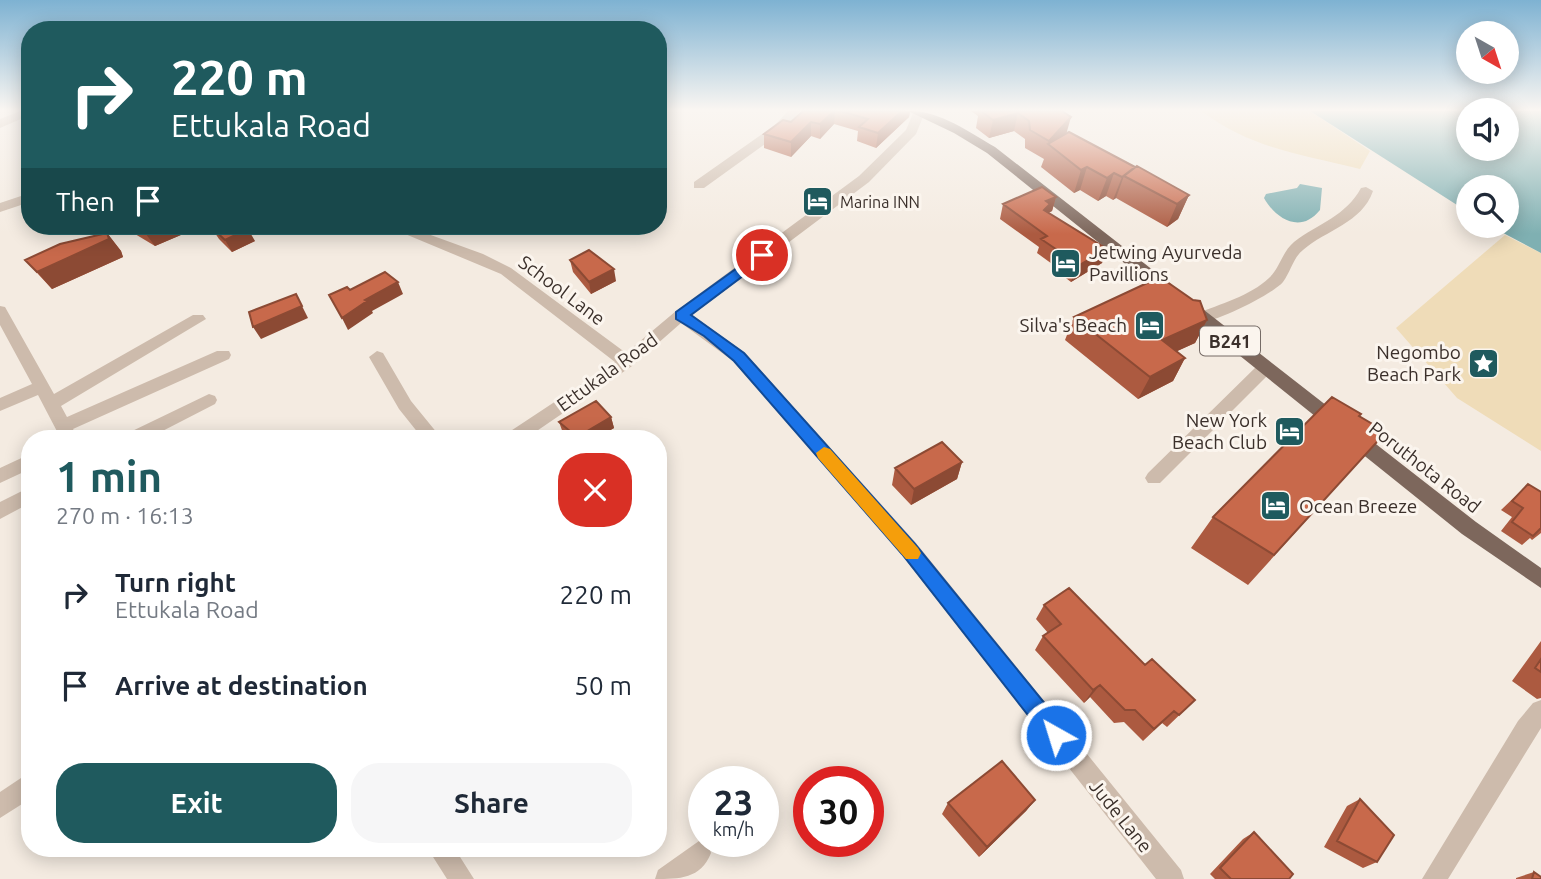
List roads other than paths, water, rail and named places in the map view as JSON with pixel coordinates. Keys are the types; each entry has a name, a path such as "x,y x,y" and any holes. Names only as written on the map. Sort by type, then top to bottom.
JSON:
{"main road":[{"name":"Poruthota Road","path":"994,152 1469,528 1541,579"}],"street":[{"path":"699,185 745,152"},
{"name":"Ettukala Road","path":"525,430 626,362 681,315 864,179 891,152"},
{"path":"1201,318 1274,283 1282,272 1284,260 1300,244 1357,209 1365,199 1366,191"},
{"path":"0,208 21,200"},
{"name":"School Lane","path":"418,235 478,257 506,271 626,362"},
{"path":"0,311 39,388 64,430"},
{"name":"Jude Lane","path":"681,315 709,332 739,357 909,549 1171,879"},
{"path":"49,405 198,319"},
{"path":"72,430 223,355"},
{"path":"377,357 405,405 426,430"},
{"path":"1154,478 1265,368"},
{"path":"0,405 39,388"},
{"path":"150,430 209,400"},
{"path":"0,476 21,466"},
{"path":"0,511 21,499"},
{"path":"1434,879 1526,729 1541,711"},
{"path":"0,806 21,791"},
{"path":"446,857 462,879"},
{"path":"667,879 694,857"}],"water":[{"path":"1374,152 1456,152 1456,161 1519,161 1519,152 1541,152 1541,253 1513,238 1519,238 1519,175 1456,175 1456,204"},
{"path":"1300,184 1322,188 1320,210 1304,221 1289,221 1281,217 1264,198 1266,194 1297,188"}],"place":[{"name":"Marina INN","path":"817,202"},
{"name":"Jetwing Ayurveda Pavillions","path":"1066,263"},
{"name":"Silva's Beach","path":"1150,325"},
{"name":"Negombo Beach Park","path":"1484,363"},
{"name":"New York Beach Club","path":"1290,431"},
{"name":"Ocean Breeze","path":"1276,506"}]}
